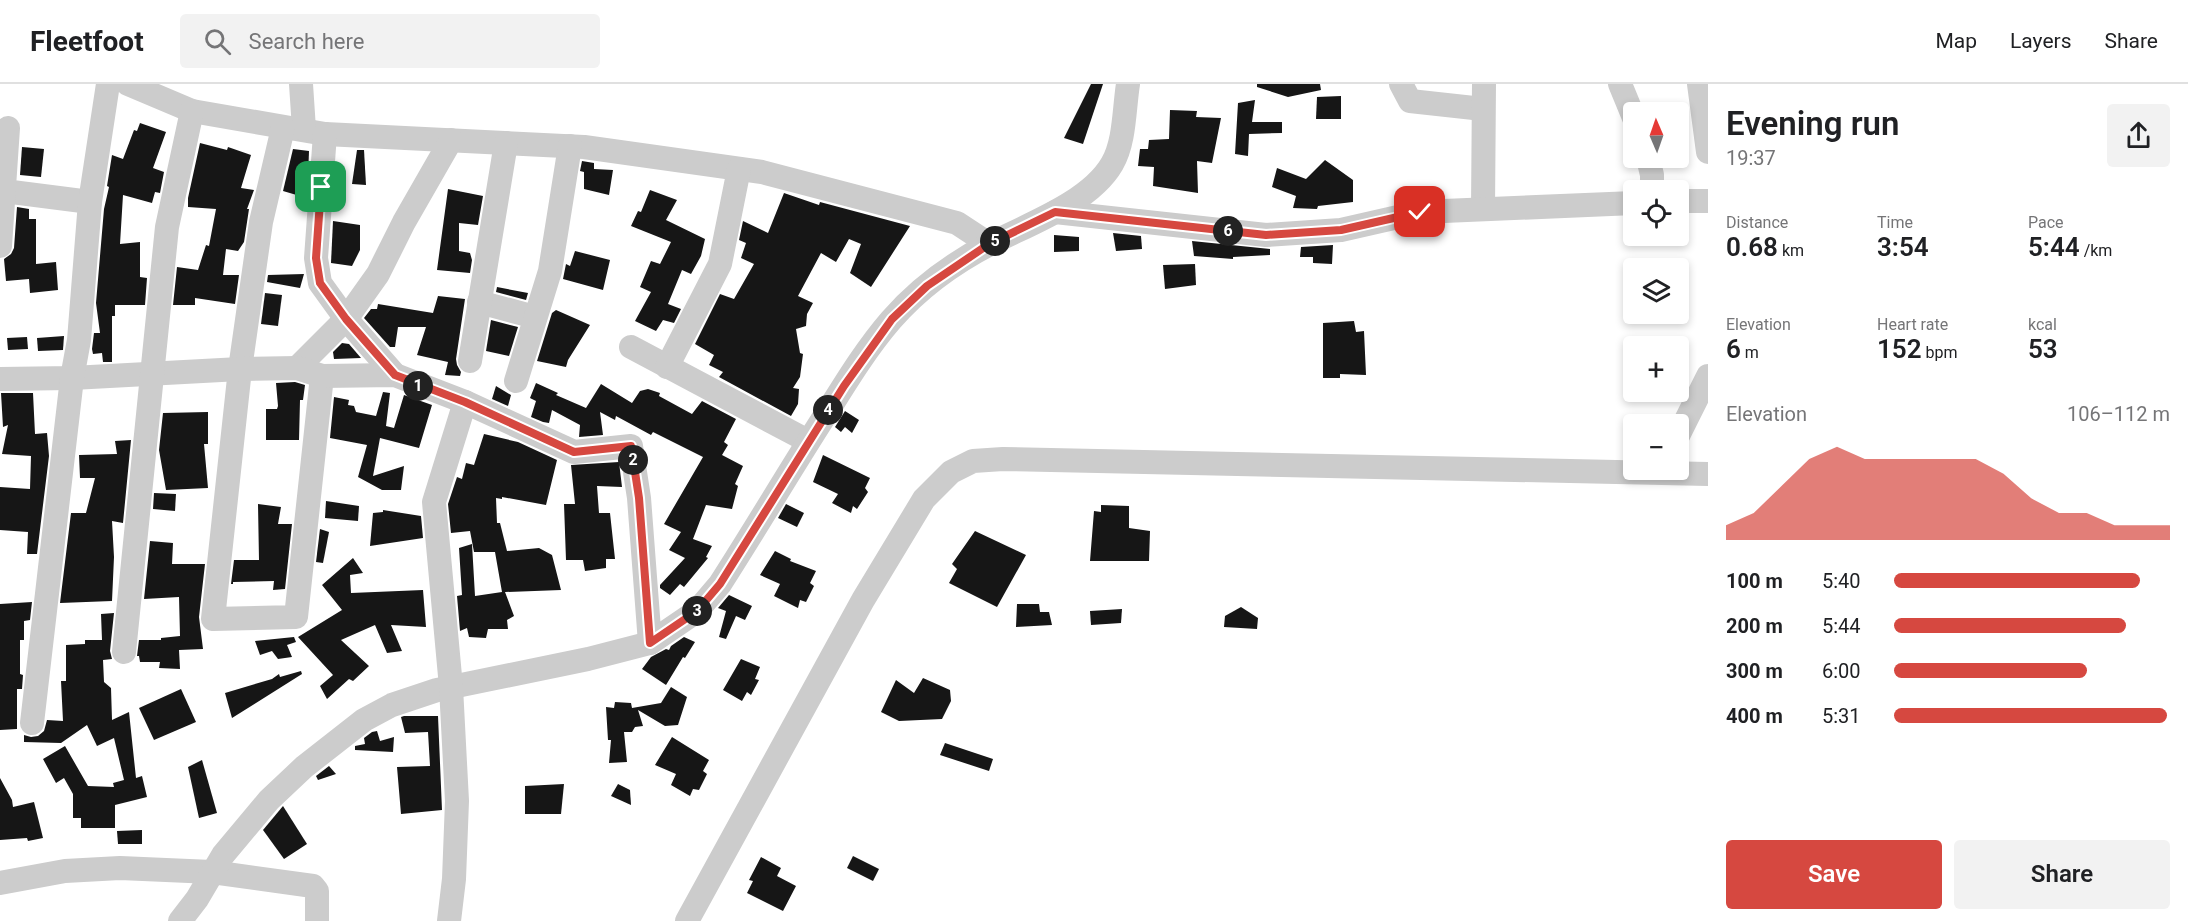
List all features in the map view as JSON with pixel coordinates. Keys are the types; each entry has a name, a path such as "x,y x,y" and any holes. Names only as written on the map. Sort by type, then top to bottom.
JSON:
{"street":[{"path":"32,723 72,378 79,340 90,202 108,84"},
{"path":"128,84 192,111 304,130 570,146 762,172 957,223 989,244"},
{"path":"302,84 304,130 320,283 346,319 395,375"},
{"path":"180,921 240,833 269,800 304,767 364,720 392,705 451,687 588,659 650,643 697,611 720,584 808,441 892,319 927,286 989,244 1055,212 1099,182 1113,163 1119,144 1128,84"},
{"path":"1401,84 1410,101 1483,109"},
{"path":"1483,209 1484,84"},
{"path":"1620,84 1627,102"},
{"path":"1699,84 1708,152"},
{"path":"124,652 167,227 192,111"},
{"path":"0,246 8,128"},
{"path":"304,130 261,222 240,369 212,616 215,620 296,617 322,376"},
{"path":"297,368 346,319 378,274 404,222 451,140"},
{"path":"470,361 506,143"},
{"path":"516,381 550,271 570,146"},
{"path":"667,367 720,264 739,169"},
{"path":"4,191 90,202"},
{"path":"1689,201 1708,201"},
{"path":"1055,212 1266,235 1341,230 1420,212 1623,203"},
{"path":"479,302 535,317"},
{"path":"631,346 808,441"},
{"path":"0,379 297,368 322,376 395,375 465,402 574,452 631,446 639,498 650,643"},
{"path":"1689,414 1708,376"},
{"path":"449,921 454,879 457,801 451,687 434,502 465,402"},
{"path":"687,921 862,600 924,499 951,472 973,461 1003,459 1623,470"},
{"path":"1689,473 1708,474"},
{"path":"0,883 65,871 120,868 212,872 313,886 317,891 317,921"}],"building":[{"path":"1091,84 1103,84 1083,144 1064,138"},
{"path":"1257,84 1320,84 1321,90 1288,97 1257,87"},
{"path":"1341,96 1341,119 1316,119 1317,97"},
{"path":"1255,100 1252,122 1282,122 1282,133 1249,134 1248,156 1235,154 1238,103"},
{"path":"1170,110 1197,111 1196,117 1221,118 1212,163 1197,161 1198,193 1153,186 1154,167 1138,166 1140,149 1148,149 1149,140 1169,139"},
{"path":"140,123 166,132 153,168 164,172 160,193 155,192 152,203 123,195 120,244 140,242 140,277 147,278 145,305 115,305 115,316 112,316 112,362 103,362 102,353 93,354 92,349 94,333 100,333 96,303 104,209 109,187 107,186 112,155 123,159 134,130 137,131"},
{"path":"200,143 227,150 228,147 251,155 241,188 254,190 247,209 249,209 244,242 238,251 226,249 223,275 239,275 235,304 195,298 195,305 173,305 177,267 198,270 206,245 209,246 216,209 188,207"},
{"path":"22,147 44,149 41,177 20,175"},
{"path":"293,149 309,151 308,177 300,196 283,191"},
{"path":"357,150 364,150 366,185 352,184"},
{"path":"1325,160 1353,180 1353,202 1318,206 1317,209 1293,208 1296,196 1272,187 1277,168 1306,179"},
{"path":"582,161 594,163 594,169 613,170 609,195 584,189 584,172 580,171"},
{"path":"448,189 483,196 478,225 459,223 459,251 470,253 472,260 470,273 437,270"},
{"path":"650,190 677,200 666,220 705,239 701,256 691,274 682,270 668,304 681,309 674,323 663,320 656,331 635,321 651,292 640,287 651,261 660,264 671,242 631,226 638,211 641,212"},
{"path":"784,193 819,205 820,202 910,226 871,287 850,273 861,244 849,239 836,262 821,253 798,296 813,303 807,314 806,326 796,329 800,353 803,354 800,377 793,388 799,389 798,404 791,416 719,377 723,372 709,365 714,355 695,344 720,294 734,299 754,264 741,258 746,243 739,240 743,221 768,233"},
{"path":"17,207 29,209 29,219 36,219 36,264 56,262 58,290 30,293 29,279 6,281 4,259 11,254 14,248"},
{"path":"333,221 360,225 360,250 352,266 331,263"},
{"path":"1113,233 1141,236 1142,249 1116,251"},
{"path":"1054,235 1079,237 1079,251 1054,252"},
{"path":"1192,241 1270,249 1270,255 1233,257 1233,259 1194,256"},
{"path":"1333,245 1332,264 1313,263 1313,257 1300,257 1301,247"},
{"path":"575,251 610,260 603,290 563,279 566,264 570,266"},
{"path":"1195,264 1196,285 1165,289 1163,265"},
{"path":"304,274 300,288 267,282 268,275"},
{"path":"497,287 528,293 526,300 496,292"},
{"path":"265,293 282,295 278,326 261,324"},
{"path":"438,296 465,299 456,359 461,372 460,376 445,375 448,362 417,355 426,327 398,327 395,347 390,347 364,318 371,309 377,309 378,304 433,313"},
{"path":"556,310 590,325 566,367 537,361 552,313"},
{"path":"491,320 518,327 509,356 486,351"},
{"path":"1354,321 1356,332 1364,331 1366,375 1340,374 1340,378 1323,378 1323,323"},
{"path":"64,336 63,350 38,351 37,338"},
{"path":"27,337 28,349 8,350 7,338"},
{"path":"342,343 349,344 361,358 334,359 333,352"},
{"path":"295,382 305,385 303,400 300,400 299,440 266,440 266,409 277,409 278,406 276,383"},
{"path":"536,383 586,408 601,384 632,403 640,391 648,389 660,393 659,396 692,414 702,401 736,419 724,442 728,445 722,455 743,466 735,484 738,486 732,509 706,505 693,539 712,546 706,557 708,558 684,587 680,584 670,595 660,588 660,585 685,558 669,550 681,532 664,524 703,457 653,432 651,435 616,416 615,420 600,412 603,435 579,437 580,425 552,410 549,423 531,417 536,401 530,398"},
{"path":"496,386 511,395 508,406 492,399"},
{"path":"383,392 390,393 386,426 394,428 404,395 432,405 419,448 380,438 373,476 404,466 401,490 382,490 358,477 367,445 330,438 334,397 349,400 348,405 354,406 356,412 376,416"},
{"path":"1,393 33,393 35,434 47,433 49,456 37,554 27,554 28,532 0,530 0,487 30,489 31,456 2,454 8,425 3,427"},
{"path":"845,411 859,420 852,433 845,427 841,432 835,427"},
{"path":"208,412 208,444 204,444 208,488 166,490 159,450 163,413"},
{"path":"484,434 518,442 557,460 546,505 502,497 502,499 496,498 497,523 500,523 507,551 539,548 552,555 561,590 505,592 514,616 507,620 508,629 488,629 486,638 469,637 467,628 460,631 457,596 462,595 459,548 472,544 475,596 502,592 495,552 474,552 470,531 451,533 448,504 457,477 462,479 466,463 474,465"},
{"path":"131,440 123,523 112,521 114,557 112,601 60,603 71,513 86,513 95,478 80,478 79,455 117,454 115,441"},
{"path":"823,455 870,478 865,488 868,492 857,509 853,506 851,513 832,503 838,494 813,482"},
{"path":"619,462 622,487 597,486 599,513 610,513 615,559 606,559 606,568 585,571 583,560 566,560 564,504 575,504 571,465"},
{"path":"154,493 176,494 175,511 153,509"},
{"path":"326,501 359,506 358,521 325,518"},
{"path":"258,504 281,507 278,524 292,524 285,589 273,590 274,581 233,582 231,584 234,560 259,560"},
{"path":"786,504 804,513 797,527 778,518"},
{"path":"1101,505 1129,506 1129,528 1150,531 1149,561 1090,561 1094,511 1101,512"},
{"path":"383,510 421,516 423,538 370,546 373,513 383,512"},
{"path":"320,529 329,532 323,563 316,562"},
{"path":"975,531 1026,555 997,607 949,583 957,569 952,564"},
{"path":"150,541 173,543 172,564 205,564 199,617 203,649 179,650 180,669 159,668 160,662 140,662 137,656 139,640 161,640 161,638 180,636 179,597 144,599"},
{"path":"775,551 791,559 790,561 816,571 810,583 814,586 806,602 800,600 798,608 774,596 780,584 760,575"},
{"path":"353,558 363,573 350,575 351,593 423,590 426,627 391,625 402,651 387,653 375,625 341,640 369,666 353,681 349,679 327,699 320,686 333,675 298,637 342,610 322,585"},
{"path":"729,595 752,606 745,620 736,616 726,639 719,637 726,611 718,608"},
{"path":"32,602 30,620 24,621 24,640 20,640 20,674 23,675 22,689 17,689 17,729 0,730 0,604"},
{"path":"1017,604 1039,604 1040,612 1049,612 1052,625 1016,627"},
{"path":"1241,607 1258,618 1257,629 1224,627 1225,616"},
{"path":"1122,609 1121,623 1091,625 1090,611"},
{"path":"114,613 110,651 112,659 103,660 104,682 111,688 112,720 129,712 136,778 142,776 147,797 115,805 115,828 81,828 81,818 73,818 73,794 64,778 56,783 43,759 65,746 88,786 114,787 113,783 124,780 114,738 97,746 87,725 61,743 24,742 24,735 38,736 44,731 47,720 63,721 61,681 66,681 66,645 85,644 85,640 102,640 101,614"},
{"path":"294,637 296,642 287,645 292,657 278,659 272,651 260,655 255,641"},
{"path":"684,637 695,642 666,685 642,669 651,657 666,649 669,650"},
{"path":"741,659 760,667 755,679 759,680 751,695 747,692 742,701 723,690"},
{"path":"301,671 302,674 232,718 225,693 272,679 279,674 280,677"},
{"path":"923,678 950,690 951,701 942,719 899,721 881,712 896,680 914,693"},
{"path":"671,687 687,697 678,725 665,726 638,710 643,726 635,727 632,732 624,732 627,762 609,763 611,740 608,740 606,707 614,708 615,702 631,703 632,708 661,703"},
{"path":"181,689 196,722 154,740 139,708"},
{"path":"438,716 442,810 401,814 397,767 430,766 428,732 405,733 401,717"},
{"path":"377,731 380,741 394,737 393,752 355,750 355,746 365,744 364,738"},
{"path":"672,737 709,760 703,771 707,774 699,790 693,789 690,796 671,785 676,774 655,765"},
{"path":"945,743 993,759 989,771 940,755"},
{"path":"202,760 217,813 199,818 188,767"},
{"path":"329,766 336,774 318,780 316,776"},
{"path":"0,778 12,800 13,807 34,802 43,838 28,841 27,838 0,840"},
{"path":"564,784 561,814 525,814 525,786"},
{"path":"618,784 630,790 631,805 611,796"},
{"path":"283,806 307,844 284,859 263,830"},
{"path":"142,830 142,844 118,844 117,831"},
{"path":"853,856 879,869 873,881 847,868"},
{"path":"761,857 781,868 777,876 796,886 783,911 747,893 753,881 749,880"}],"route":[{"path":"321,187 316,258 320,283 346,319 395,375 465,402 574,452 631,446 639,498 650,643 697,611 720,584 844,386 892,319 927,286 989,244 1055,212 1266,235 1341,230 1420,212"}]}
